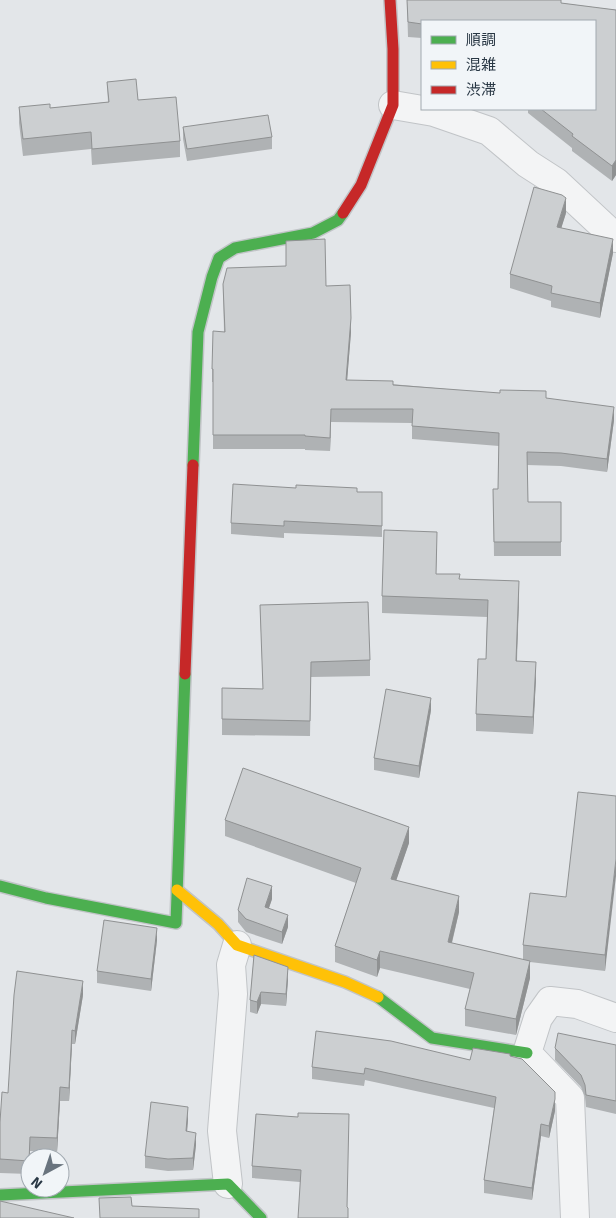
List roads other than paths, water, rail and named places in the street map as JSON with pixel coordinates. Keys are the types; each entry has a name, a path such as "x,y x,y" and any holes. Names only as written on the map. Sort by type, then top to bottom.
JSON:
{"street":[{"path":"0,886 46,898 176,923 198,332 212,277 219,258 235,248 313,233 338,220 361,185 393,105 393,48 390,0"},
{"path":"393,105 421,110"},
{"path":"422,110 434,112 489,131 528,164 556,182 616,238"},
{"path":"177,890 218,924 237,946 345,982 378,997 432,1038 527,1053 570,1098 576,1218"},
{"path":"237,946 231,965 233,994 222,1131 228,1184 261,1218"},
{"path":"527,1053 538,1018 550,1001 577,1004 616,1018"},
{"path":"0,1194 228,1184"}]}
